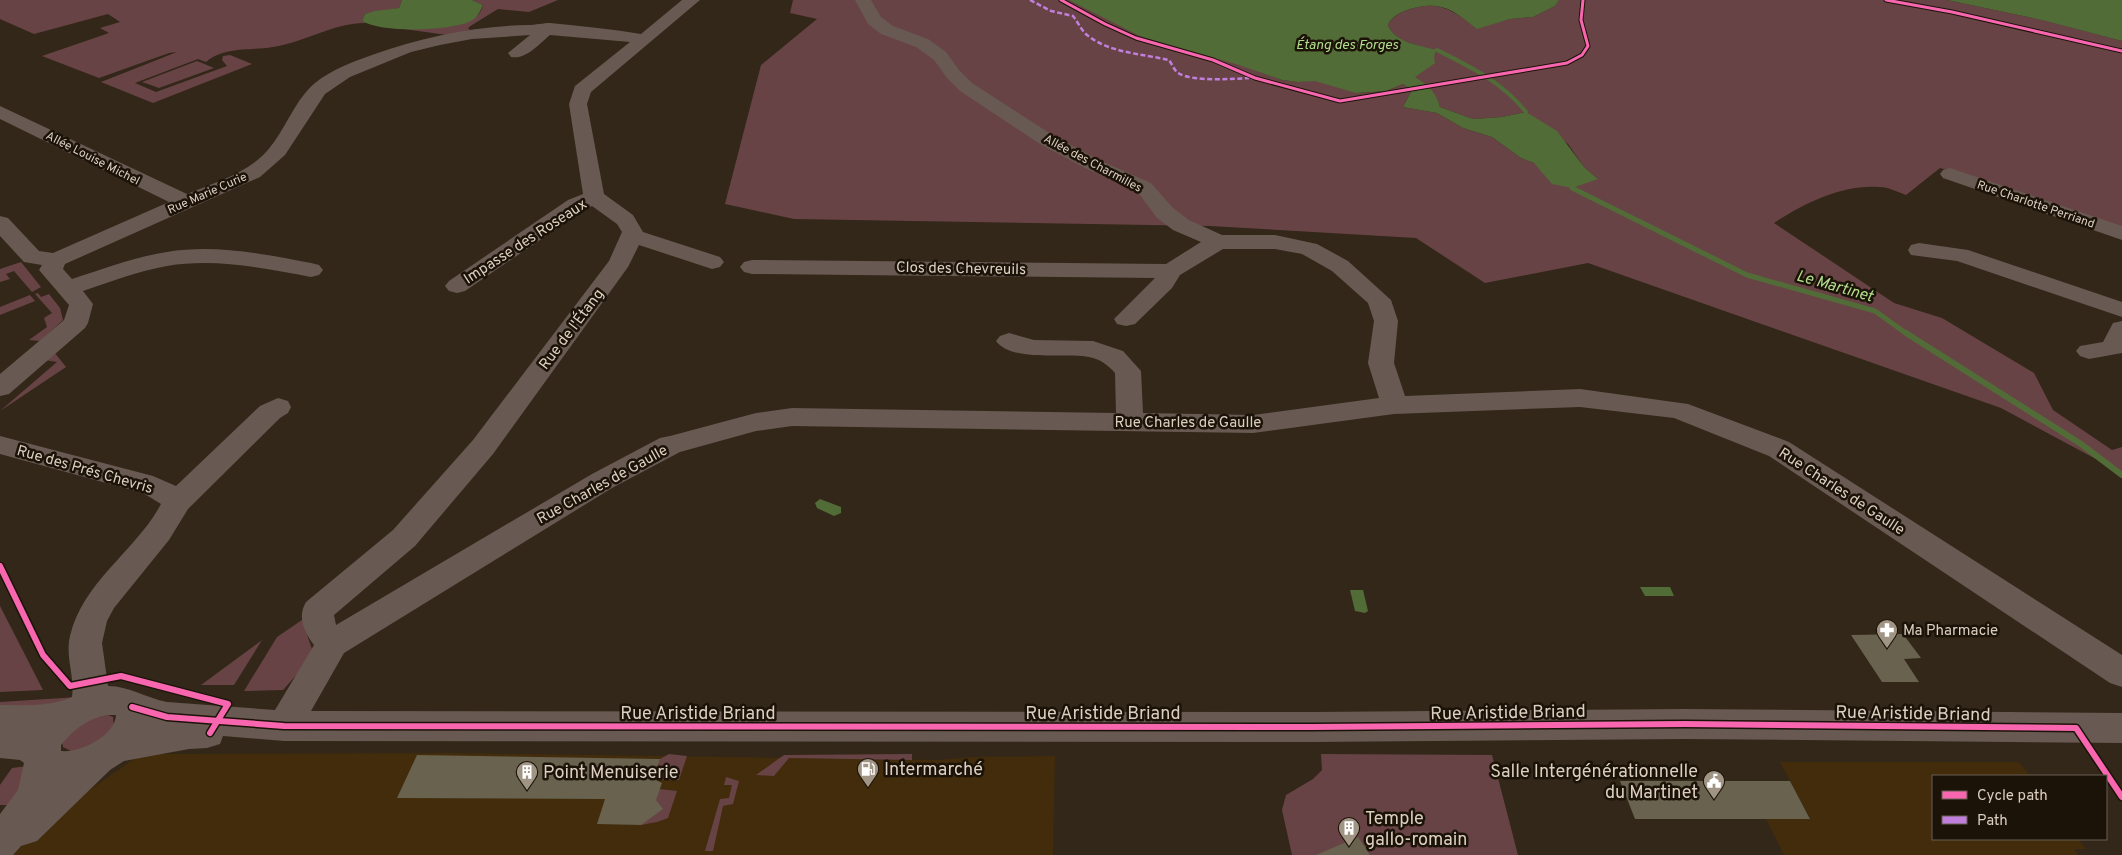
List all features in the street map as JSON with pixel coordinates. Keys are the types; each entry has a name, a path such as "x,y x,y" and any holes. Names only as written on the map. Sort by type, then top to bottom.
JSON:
{"street":[{"path":"692,0 582,90 578,104 594,197 625,220 633,233 631,235 712,262"},
{"name":"Allée des Charmilles","path":"863,0 874,20 887,30 922,43 934,52 966,87 1047,140 1092,164 1144,187 1164,213 1181,225 1219,242 1275,242 1309,249 1340,266 1378,300 1386,321 1381,362 1394,405"},
{"path":"517,53 549,28"},
{"name":"Rue Marie Curie","path":"56,260 253,173 271,158 319,89 352,68 394,52 450,37 492,30 549,28 643,39"},
{"name":"Allée Louise Michel","path":"0,112 79,150 145,185 188,202"},
{"name":"Rue Charlotte Perriand","path":"1950,174 2122,234"},
{"name":"Impasse des Roseaux","path":"456,286 576,205 594,197"},
{"path":"0,223 32,257 56,260 52,270 81,304 76,323 0,388"},
{"name":"Rue de l'Étang","path":"332,644 320,628 317,611 404,538 482,447 620,262 631,235"},
{"name":"Clos des Chevreuils","path":"752,267 1170,271 1187,264 1210,246 1219,242"},
{"path":"1919,250 1960,255 2122,310"},
{"path":"68,288 166,259 192,256 247,258 311,270"},
{"name":"Clos des Chevreuils","path":"1126,319 1164,283 1170,271"},
{"path":"2089,351 2113,348 2122,328"},
{"path":"1009,342 1032,348 1093,349 1114,357 1128,371 1130,423"},
{"name":"Rue Charles de Gaulle","path":"284,726 332,644 602,481 670,446 756,422 792,417 1253,424 1394,405 1580,398 1678,410 1779,449 2122,673"},
{"path":"0,842 28,806 38,786 43,759 43,745 49,734 78,710 91,695 84,644 94,615 106,595 169,521 176,503 278,406"},
{"name":"Rue des Prés Chevris","path":"0,445 153,486 172,497 176,503"},
{"path":"0,846 19,833 126,736 133,725 135,715 117,689 98,670 84,644"},
{"name":"Rue Aristide Briand","path":"78,710 100,702 114,700 152,714 167,717 284,726 1322,727 1685,724 2122,728"},
{"path":"0,720 40,720 78,710"},
{"name":"Rue Aristide Briand","path":"43,759 56,767 69,767 84,764 108,752 189,734 284,726"},
{"path":"0,742 34,749 43,759"}],"shaded area":[{"path":"0,0 402,0 399,8 365,14 362,21 366,23 342,26 285,45 221,53 206,62 198,59 135,83 156,92 227,66 222,60 223,56 230,55 252,64 153,103 101,82 177,52 169,53 99,78 42,56 109,33 100,28 120,22 108,14 34,34 0,19"},
{"path":"472,0 558,0 529,12 498,9 468,28 470,30 447,35 404,29 454,26 472,20 479,14 483,5"},
{"path":"793,0 1069,0 1282,80 1298,82 1315,80 1357,93 1386,91 1403,84 1412,90 1403,107 1437,113 1463,128 1492,137 1521,158 1534,163 1572,188 1597,178 1584,167 1568,144 1526,112 1502,117 1473,119 1440,107 1430,89 1414,77 1423,71 1437,51 1396,36 1388,25 1391,20 1402,12 1423,6 1436,6 1452,12 1477,28 1510,19 1533,17 1555,6 1559,0 1947,0 2043,20 2122,41 2122,228 2011,189 1940,168 1906,195 1883,187 1852,189 1824,196 1774,223 1894,303 1942,318 2034,373 2053,410 2112,450 2122,447 2122,473 2001,408 1588,263 1485,283 1416,238 1210,226 794,219 725,204 761,65 817,19 790,13"},
{"path":"197,61 214,68 159,88 142,82"},
{"path":"21,262 41,287 32,292 14,271 6,274 10,279 0,282 0,269"},
{"path":"38,293 41,297 49,294 60,308 63,320 40,341 29,340 47,327 44,318 52,313 35,294"},
{"path":"30,295 35,301 0,315 0,307"},
{"path":"54,352 66,367 0,411 57,362 45,360"},
{"path":"0,606 43,690 0,692"},
{"path":"302,620 314,655 283,690 244,691 277,637"},
{"path":"262,640 234,685 201,685"},
{"path":"78,697 77,700 0,712 0,702"},
{"path":"108,715 113,717 114,727 105,739 73,752 63,747 62,742 84,719"},
{"path":"448,753 939,760 971,757 1055,756 1053,855 0,855 0,853 141,754"},
{"path":"669,754 687,756 679,780 661,780 655,775 660,759"},
{"path":"912,754 912,760 789,758 774,776 756,775 784,755"},
{"path":"1321,754 1492,755 1518,855 1292,855 1282,810 1286,795 1313,779 1322,770"},
{"path":"1780,762 2019,762 2029,775 1932,775 1932,840 2079,840 2086,849 2074,849 2078,855 1784,855 1766,819 1810,818"},
{"path":"28,766 20,805 0,805 0,785 12,768"},
{"path":"726,777 739,781 733,804 723,806 713,851 705,851 720,799 729,798 732,785 724,785"},
{"path":"659,789 677,791 668,818 641,825 650,793"}],"water":[{"path":"402,0 472,0 483,5 475,18 469,22 431,29 399,29 371,25 362,21 365,14 399,8"},
{"name":"Étang des Forges","path":"1069,0 1559,0 1555,6 1533,17 1510,19 1477,29 1452,11 1442,7 1430,6 1416,7 1402,12 1391,20 1388,25 1396,36 1416,45 1437,50 1434,56 1435,63 1415,77 1431,89 1440,107 1473,119 1502,117 1526,112 1557,131 1584,167 1598,179 1572,188 1552,184 1534,163 1521,158 1492,137 1463,128 1437,113 1403,107 1412,90 1403,84 1386,91 1356,93 1315,81 1298,82 1282,80 1239,65 1140,36"},
{"path":"1947,0 2122,0 2122,41 2042,20"},
{"path":"820,499 841,507 841,513 834,516 817,508 815,503"},
{"path":"1640,587 1670,587 1674,596 1645,596"},
{"path":"1350,590 1363,590 1368,611 1365,613 1355,611"}],"building":[{"name":"Ma Pharmacie","path":"1903,634 1921,658 1904,659 1919,682 1882,682 1851,635"},
{"name":"Point Menuiserie","path":"417,755 660,759 654,779 662,783 656,800 663,809 641,825 597,824 605,799 397,798"},
{"name":"Salle Intergénérationnelle du Martinet","path":"1620,781 1790,781 1810,819 1635,819"},
{"name":"Temple gallo-romain","path":"1358,837 1370,855 1316,855"}],"waterway":[{"name":"Le Martinet","path":"1437,50 1485,76 1507,92 1526,112"},
{"name":"Le Martinet","path":"1572,188 1747,275 1875,311 1907,334"},
{"name":"Le Martinet","path":"1906,333 2081,444 2122,475"}],"marked path":[{"path":"1030,0 1051,11 1073,16 1085,33 1095,41 1115,49 1169,60 1178,73 1192,77 1249,78"}],"cycle path":[{"path":"1061,0 1105,24 1136,38 1213,60 1255,78 1340,101 1567,63 1582,55 1588,46 1581,20 1583,0"},
{"path":"1886,0 1952,12 2122,51"},
{"path":"0,566 43,655 70,686 121,676 228,704 210,733"},
{"path":"132,707 167,717 284,726 1312,727 1685,724 2076,728 2122,797"}],"place":[{"name":"Ma Pharmacie","path":"1887,649"},
{"name":"Intermarché","path":"868,788"},
{"name":"Point Menuiserie","path":"527,791"},
{"name":"Salle Intergénérationnelle du Martinet","path":"1714,800"},
{"name":"Temple gallo-romain","path":"1349,847"}]}
